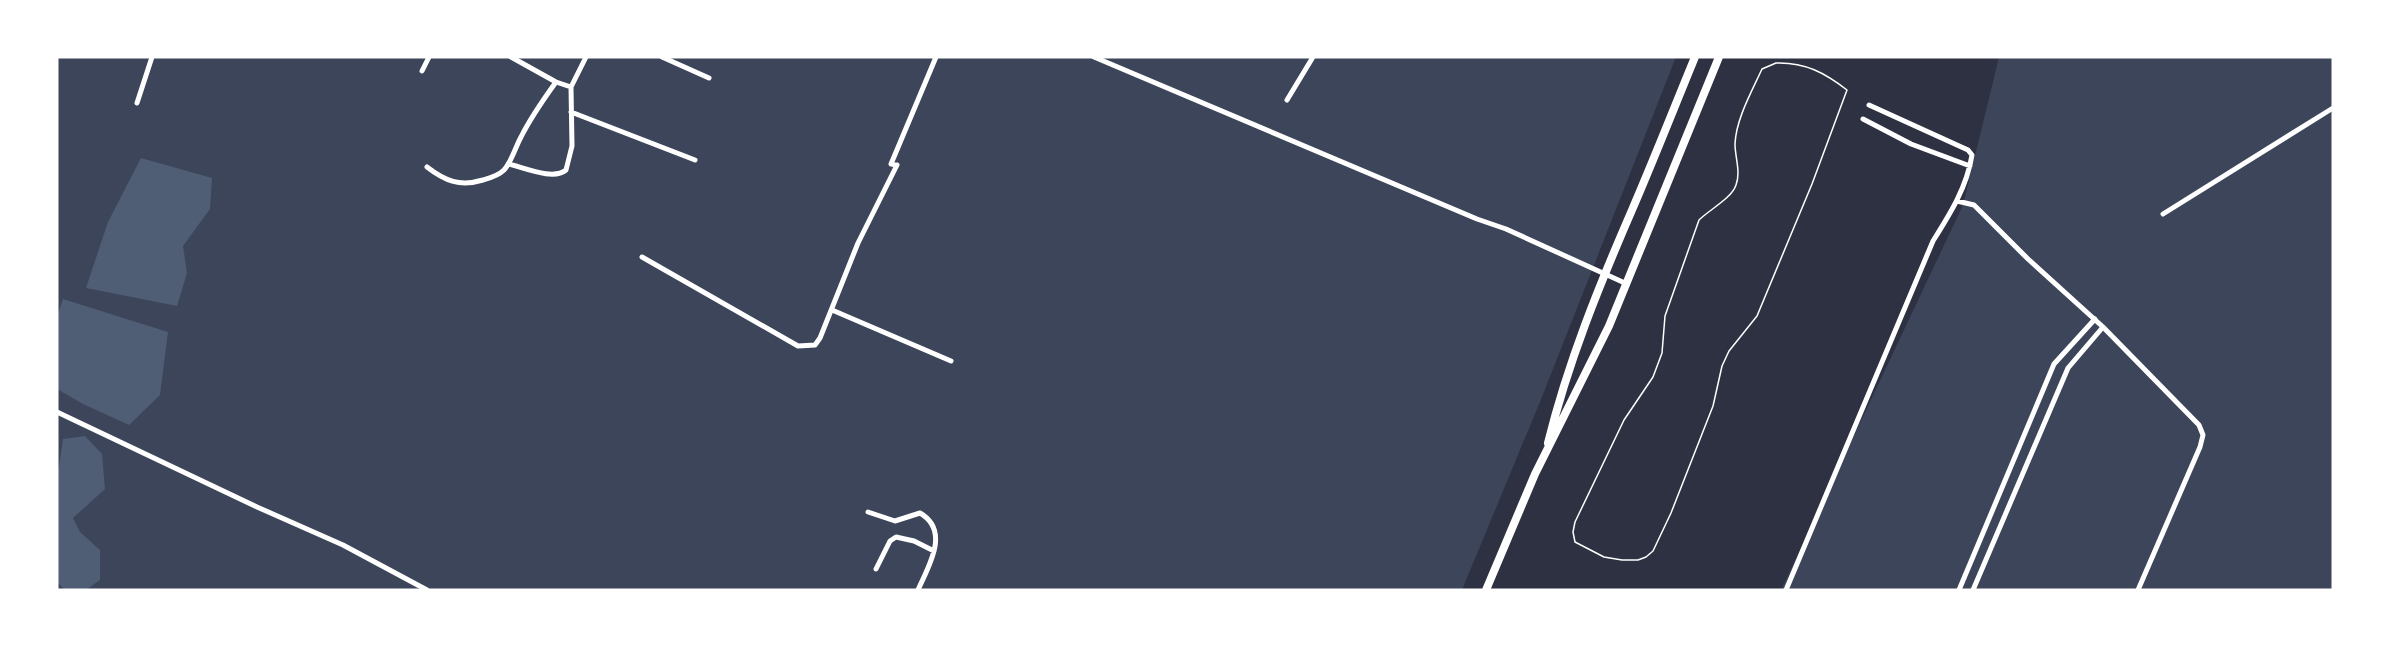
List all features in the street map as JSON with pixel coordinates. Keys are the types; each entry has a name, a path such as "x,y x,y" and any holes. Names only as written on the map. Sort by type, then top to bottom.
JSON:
{"main road":[{"path":"1546,450 1577,344 1603,274 1641,190 1695,57"},
{"path":"1486,590 1546,450 1591,366 1719,57"}],"street":[{"path":"137,103 152,57"},
{"path":"422,71 429,57"},
{"path":"512,57 556,82 571,87"},
{"path":"508,164 544,173 563,173 572,146 571,87 586,57"},
{"path":"662,57 709,78"},
{"path":"642,257 798,346 815,345 858,243 897,165 891,164 936,57"},
{"path":"1094,57 1477,219 1506,229 1626,284"},
{"path":"1287,100 1312,57"},
{"path":"427,168 446,180 463,184 497,176 508,164 537,109 556,82"},
{"path":"1786,590 1933,241 1958,201 1972,155 1968,150 1869,105"},
{"path":"2163,214 2333,108"},
{"path":"571,112 695,160"},
{"path":"1863,118 1911,144 1970,166"},
{"path":"1958,201 1974,205 2028,259 2095,319 2199,425 2204,435 2138,590"},
{"path":"831,310 951,361"},
{"path":"1959,590 2055,364 2095,319"},
{"path":"1972,590 2067,368 2103,327"},
{"path":"57,412 257,507 343,545 427,590"},
{"path":"868,512 895,521 906,520 916,514 924,515 937,535 934,551 918,590"},
{"path":"876,569 890,541 896,537 914,541 934,551"}],"path":[{"path":"1776,63 1790,63 1821,71 1831,78 1847,90 1812,184 1756,316 1729,351 1722,366 1713,406 1671,513 1653,551 1638,560 1622,560 1604,557 1583,548 1575,542 1573,532 1575,522 1624,420 1653,377 1662,353 1665,316 1694,231 1699,220 1711,208 1730,196 1736,186 1737,129 1762,69 1776,63"}],"shaded area":[{"path":"57,57 1676,57 1542,397 1462,590 57,590"},
{"path":"1999,57 2333,57 2333,590 1781,590 1963,205"},
{"path":"141,158 212,178 210,209 183,246 187,273 177,306 86,288 108,222"},
{"path":"63,299 168,332 160,395 129,425 57,389 57,316"},
{"path":"85,436 102,454 105,489 73,518 80,532 100,550 100,580 86,590 65,590 57,582 57,479 63,439"}]}
